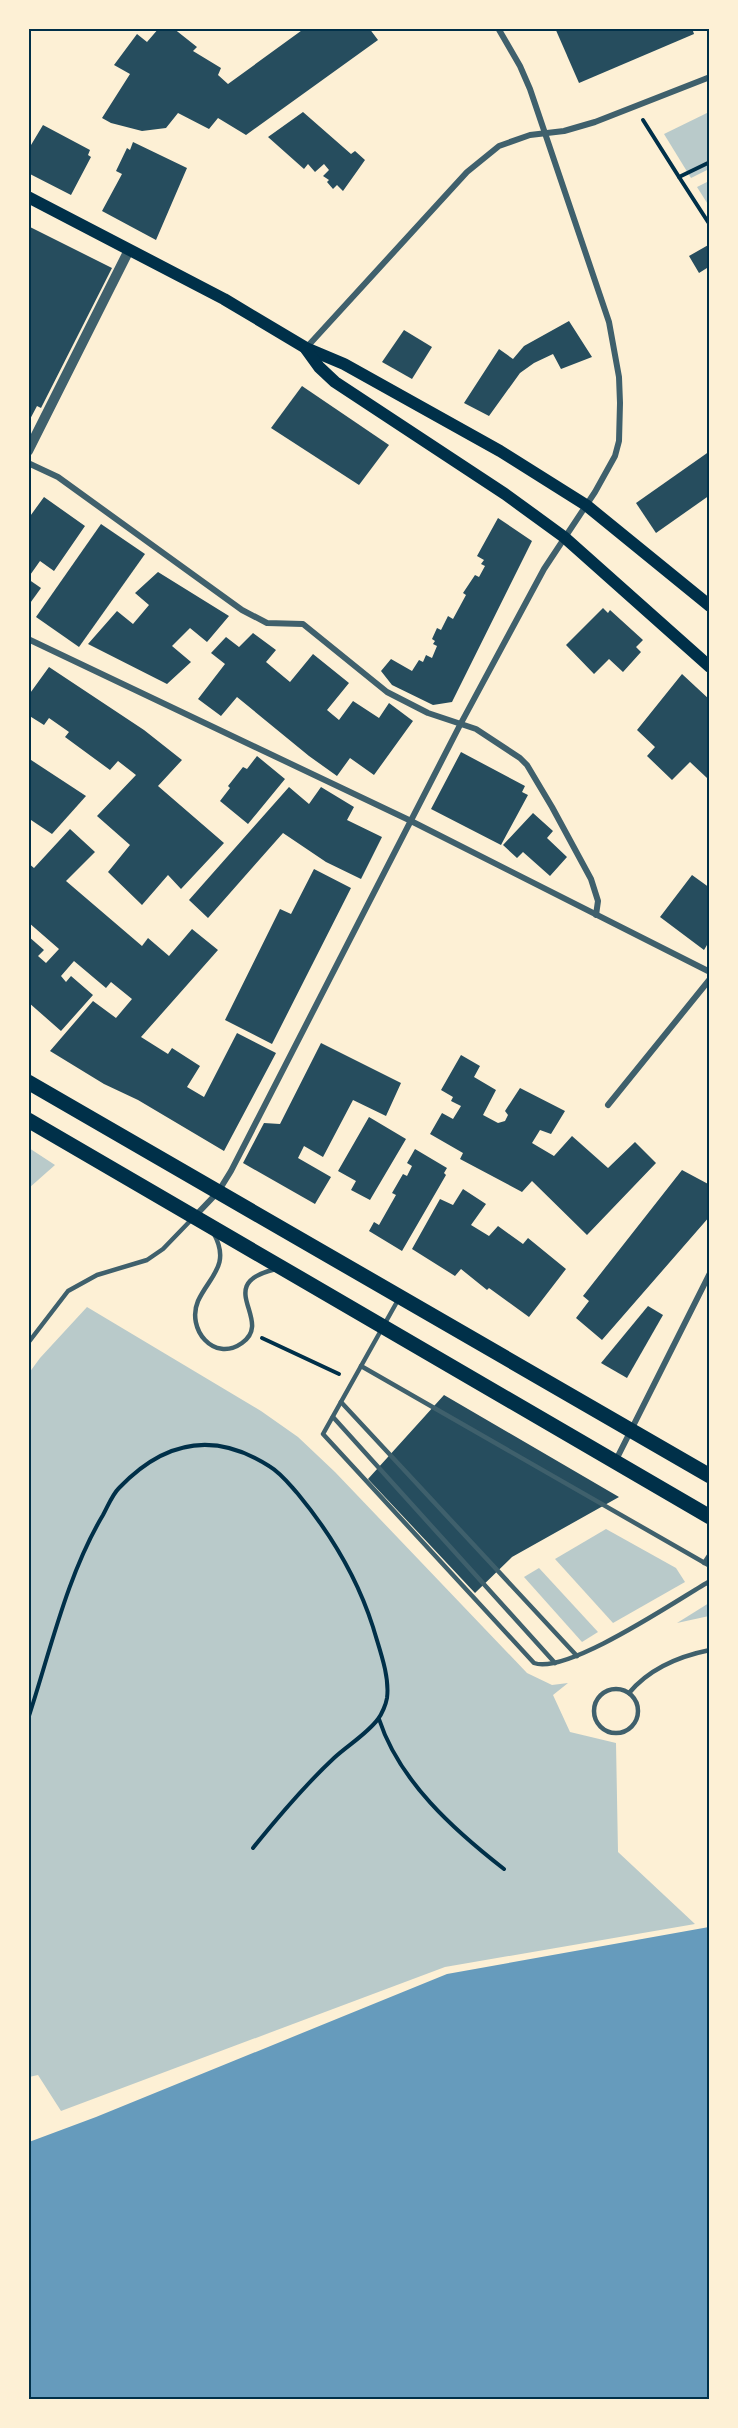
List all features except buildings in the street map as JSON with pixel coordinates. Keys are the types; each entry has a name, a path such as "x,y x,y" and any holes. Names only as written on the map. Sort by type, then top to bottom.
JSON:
{"main road":[{"path":"28,197 224,299 306,348 344,364 465,430 586,505 710,606"},
{"path":"306,348 319,367 335,382 505,494 564,537 710,668"},
{"path":"28,1082 710,1476"},
{"path":"28,1120 710,1517"}],"street":[{"path":"194,1217 218,1192 231,1171 409,820 544,569 610,466 619,441 619,377 609,322 546,133 520,66 498,28"},
{"path":"306,348 467,172 499,146 515,139 579,127 635,108 710,76"},
{"path":"28,451 129,250"},
{"path":"28,463 58,477 242,610 267,622 303,624 387,692 428,712 476,729 520,758 527,765 591,879 598,901 596,915"},
{"path":"28,639 409,820 710,972"},
{"path":"608,1104 710,979"},
{"path":"614,1463 710,1273"}],"lane":[{"path":"28,1343 68,1291 97,1275 147,1260 164,1249 194,1217"},
{"path":"210,1226 218,1242 220,1260 214,1278 197,1305 194,1317 197,1330 207,1343 219,1349 241,1344 250,1332 252,1319 246,1294 248,1282 260,1273 280,1268"},
{"path":"400,1297 323,1434 534,1663 555,1663 577,1656 710,1581"},
{"path":"361,1366 707,1564 710,1554"},
{"path":"341,1402 577,1656"},
{"path":"333,1417 555,1663"},
{"path":"629,1693 644,1679 665,1665 710,1650"},
{"path":"615,1689 629,1693 638,1707 638,1718 635,1724 620,1733 610,1733 600,1727 594,1710 599,1697 604,1692 615,1689"}],"path":[{"path":"635,108 710,225"},
{"path":"679,177 710,162"},
{"path":"250,1332 353,1381"},
{"path":"28,1719 72,1583 92,1533 118,1490 163,1453 187,1446 203,1444 242,1453 269,1465 282,1476 333,1540 352,1573 365,1602 379,1649 386,1679 387,1698 379,1719 308,1784 252,1848"},
{"path":"379,1719 386,1740 422,1793 458,1833 504,1869"}],"shaded area":[{"path":"709,112 709,169 691,178 664,134"},
{"path":"709,181 709,206 697,187"},
{"path":"29,1148 55,1165 28,1188"},
{"path":"87,1307 261,1411 298,1437 335,1472 527,1673 552,1685 568,1683 553,1695 570,1732 616,1743 618,1852 695,1924 445,1967 61,2111 38,2075 29,2077 29,1373"},
{"path":"606,1529 676,1568 685,1582 613,1623 555,1559"},
{"path":"539,1568 598,1632 582,1642 524,1577"},
{"path":"709,1603 709,1616 677,1623"}],"water":[{"path":"709,1927 709,2399 29,2399 29,2142 447,1974"}]}
